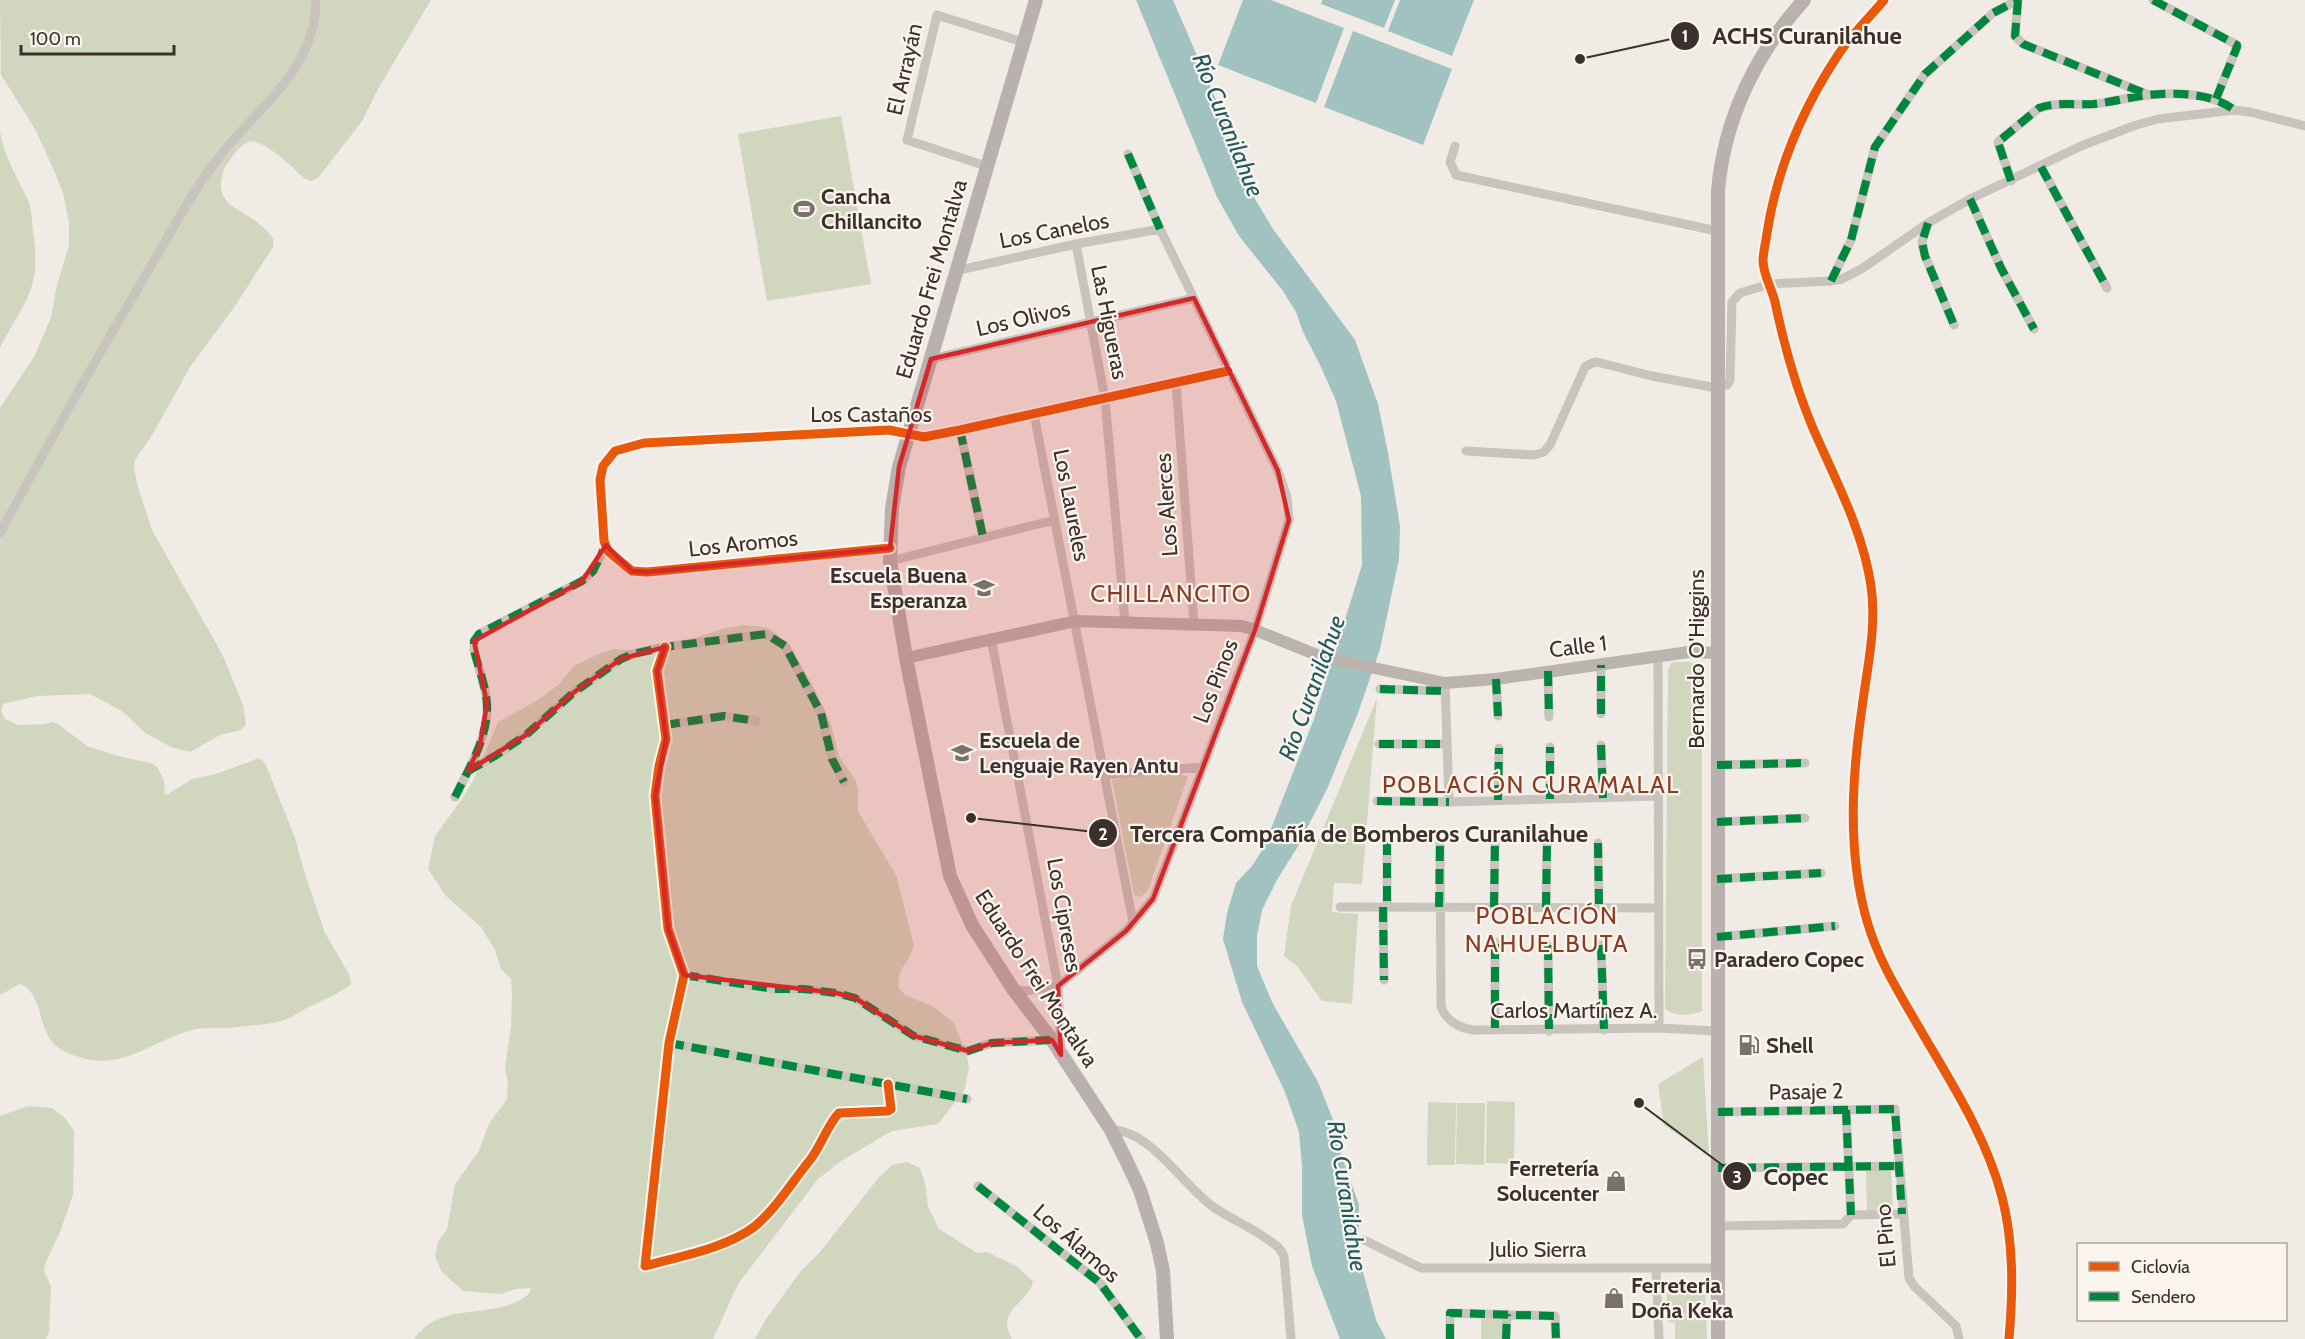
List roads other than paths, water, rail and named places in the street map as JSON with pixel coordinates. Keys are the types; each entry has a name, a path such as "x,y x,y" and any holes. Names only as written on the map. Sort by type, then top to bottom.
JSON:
{"main road":[{"name":"Eduardo Frei Montalva","path":"1036,0 908,433 895,487 890,554 906,658 950,876 972,925 1013,989 1052,1040 1111,1130 1140,1190 1154,1232 1163,1271 1167,1339"},
{"name":"Bernardo O'Higgins","path":"1718,1339 1717,231 1719,175 1738,105 1763,54 1784,23 1804,0"}],"street":[{"path":"0,533 103,347 202,181 225,149 286,82 299,64 312,30 316,0"},
{"path":"1884,0 1840,52 1814,95 1797,130 1780,174 1770,213 1763,265 1770,284 1788,363 1810,423 1863,548 1871,586 1873,608 1870,644 1853,798 1855,853 1863,906 1871,936 1884,966 1961,1099 1976,1128 1998,1183 2006,1214 2010,1248 2011,1303 2008,1339"},
{"path":"1831,281 1851,240 1875,147 1925,74 1993,13 2018,0"},
{"path":"2018,0 2015,36 2023,44 2149,95"},
{"path":"2153,0 2237,45 2216,99"},
{"name":"El Arrayán","path":"986,166 907,140 937,15 1023,42"},
{"path":"2011,181 1998,142 2039,108 2052,104 2115,101 2149,95 2175,94 2216,99 2234,110"},
{"path":"1466,451 1534,455 1544,452 1550,445 1585,367 1592,363 1598,362 1652,376 1717,388 1727,385 1730,380 1732,300 1740,293 1770,284 1831,281 1863,268 1928,223 1970,199 2081,146 2158,119 2234,110 2305,126"},
{"path":"1455,146 1450,162 1456,175 1717,231"},
{"name":"Los Pinos","path":"1058,986 1126,931 1153,899 1255,630 1289,520 1287,497 1278,471 1160,229 1128,154"},
{"path":"2040,167 2107,288"},
{"path":"1970,199 2001,268 2034,329"},
{"path":"1928,223 1922,242 1925,256 1954,325"},
{"name":"Los Canelos","path":"955,271 1076,244 1160,229"},
{"name":"Las Higueras","path":"1076,244 1105,399 1125,622"},
{"name":"Los Olivos","path":"931,359 1194,298"},
{"name":"Los Castaños","path":"607,548 600,480 603,466 615,451 627,446 644,443 889,430 924,436 1228,371"},
{"name":"Los Alerces","path":"1176,383 1194,625"},
{"name":"Los Laureles","path":"1034,414 1133,922"},
{"path":"960,430 983,537"},
{"name":"Los Aromos","path":"607,548 632,571 646,572 890,554 983,537 1055,520"},
{"path":"455,797 480,745 487,704 474,650 474,641 479,634 582,581 593,571 607,548"},
{"name":"Calle 1","path":"906,658 1076,621 1242,626 1322,657 1445,687 1689,652 1717,653"},
{"path":"468,771 526,735 573,693 621,659 665,647 766,634 785,646 822,713 832,759 844,782"},
{"name":"Los Cipreses","path":"991,638 1058,986"},
{"path":"665,647 657,671 666,739 655,796 668,929 684,975 669,1043 645,1266 723,1244 753,1227 768,1212 820,1147 834,1118 839,1113 891,1109 888,1084"},
{"path":"1658,656 1659,1028"},
{"path":"1601,665 1601,714"},
{"path":"1548,671 1549,717"},
{"path":"1496,679 1498,716"},
{"path":"1380,689 1445,687 1449,802"},
{"path":"665,725 724,716 756,721"},
{"path":"1379,744 1446,744"},
{"path":"1601,745 1603,798"},
{"path":"1550,747 1550,799"},
{"path":"1498,800 1499,748"},
{"path":"1717,765 1805,763"},
{"path":"1105,775 1203,767"},
{"path":"1377,801 1449,802 1658,796"},
{"path":"1717,822 1805,818"},
{"path":"1384,980 1387,840"},
{"path":"1494,907 1495,840"},
{"path":"1439,907 1440,841"},
{"path":"1546,907 1547,843"},
{"path":"1598,843 1599,908"},
{"path":"1717,879 1821,873"},
{"path":"1340,907 1659,908"},
{"name":"Carlos Martínez A.","path":"1439,907 1441,1006 1449,1019 1464,1028 1473,1030 1659,1028 1717,1031"},
{"path":"1717,937 1835,927"},
{"path":"1495,942 1495,1028"},
{"path":"1548,945 1549,1030"},
{"path":"1601,945 1604,1030"},
{"path":"684,975 774,989 804,989 836,993 855,998 914,1036 968,1051 992,1043 1052,1040"},
{"path":"1013,989 1025,991 1058,986 1061,1055"},
{"path":"669,1043 967,1099"},
{"name":"Pasaje 2","path":"1718,1112 1895,1109"},
{"name":"El Pino","path":"1895,1109 1902,1214 1910,1280 1956,1326 1959,1339"},
{"path":"1718,1226 1843,1224 1851,1215 1846,1110"},
{"path":"1111,1130 1119,1130 1132,1135 1155,1149 1200,1196 1279,1248 1284,1256 1291,1339"},
{"path":"1718,1168 1899,1166"},
{"name":"Los Álamos","path":"978,1186 1100,1283 1140,1339"},
{"path":"1851,1215 1902,1214"},
{"name":"Julio Sierra","path":"1364,1240 1421,1268 1718,1268"},
{"path":"1656,1268 1659,1339"},
{"path":"1450,1339 1450,1313 1555,1316 1556,1339"},
{"path":"1506,1339 1507,1314"}],"water":[{"name":"Río Curanilahue","path":"1136,0 1173,0 1224,118 1240,170 1252,194 1273,229 1355,340 1378,404 1388,453 1400,526 1399,559 1380,649 1358,713 1328,787 1262,910 1257,936 1257,966 1273,1004 1318,1082 1333,1120 1341,1154 1359,1205 1359,1252 1362,1268 1376,1320 1386,1339 1340,1339 1312,1266 1302,1215 1299,1132 1285,1092 1242,1002 1223,939 1227,913 1236,883 1252,866 1263,849 1314,719 1362,565 1361,496 1336,401 1303,332 1296,312 1283,291 1239,236 1217,197"},
{"path":"1243,0 1271,0 1344,28 1316,103 1218,65"},
{"path":"1322,0 1395,0 1384,28 1321,4"},
{"path":"1400,0 1474,0 1452,56 1388,31"},
{"path":"1353,31 1452,69 1423,145 1324,107"}],"place":[{"name":"ACHS Curanilahue","path":"1580,59"},
{"name":"Cancha Chillancito","path":"804,209"},
{"name":"Escuela Buena Esperanza","path":"984,588"},
{"name":"Escuela de Lenguaje Rayen Antu","path":"962,753"},
{"name":"Tercera Compañía de Bomberos Curanilahue","path":"971,818"},
{"name":"Paradero Copec","path":"1697,959"},
{"name":"Shell","path":"1749,1045"},
{"name":"Copec","path":"1639,1103"},
{"name":"Ferretería Solucenter","path":"1616,1181"},
{"name":"Ferreteria Doña Keka","path":"1614,1298"}],"district":[{"name":"CHILLANCITO","path":"1171,594"},
{"name":"POBLACIÓN CURAMALAL","path":"1531,785"},
{"name":"POBLACIÓN NAHUELBUTA","path":"1547,930"}]}
